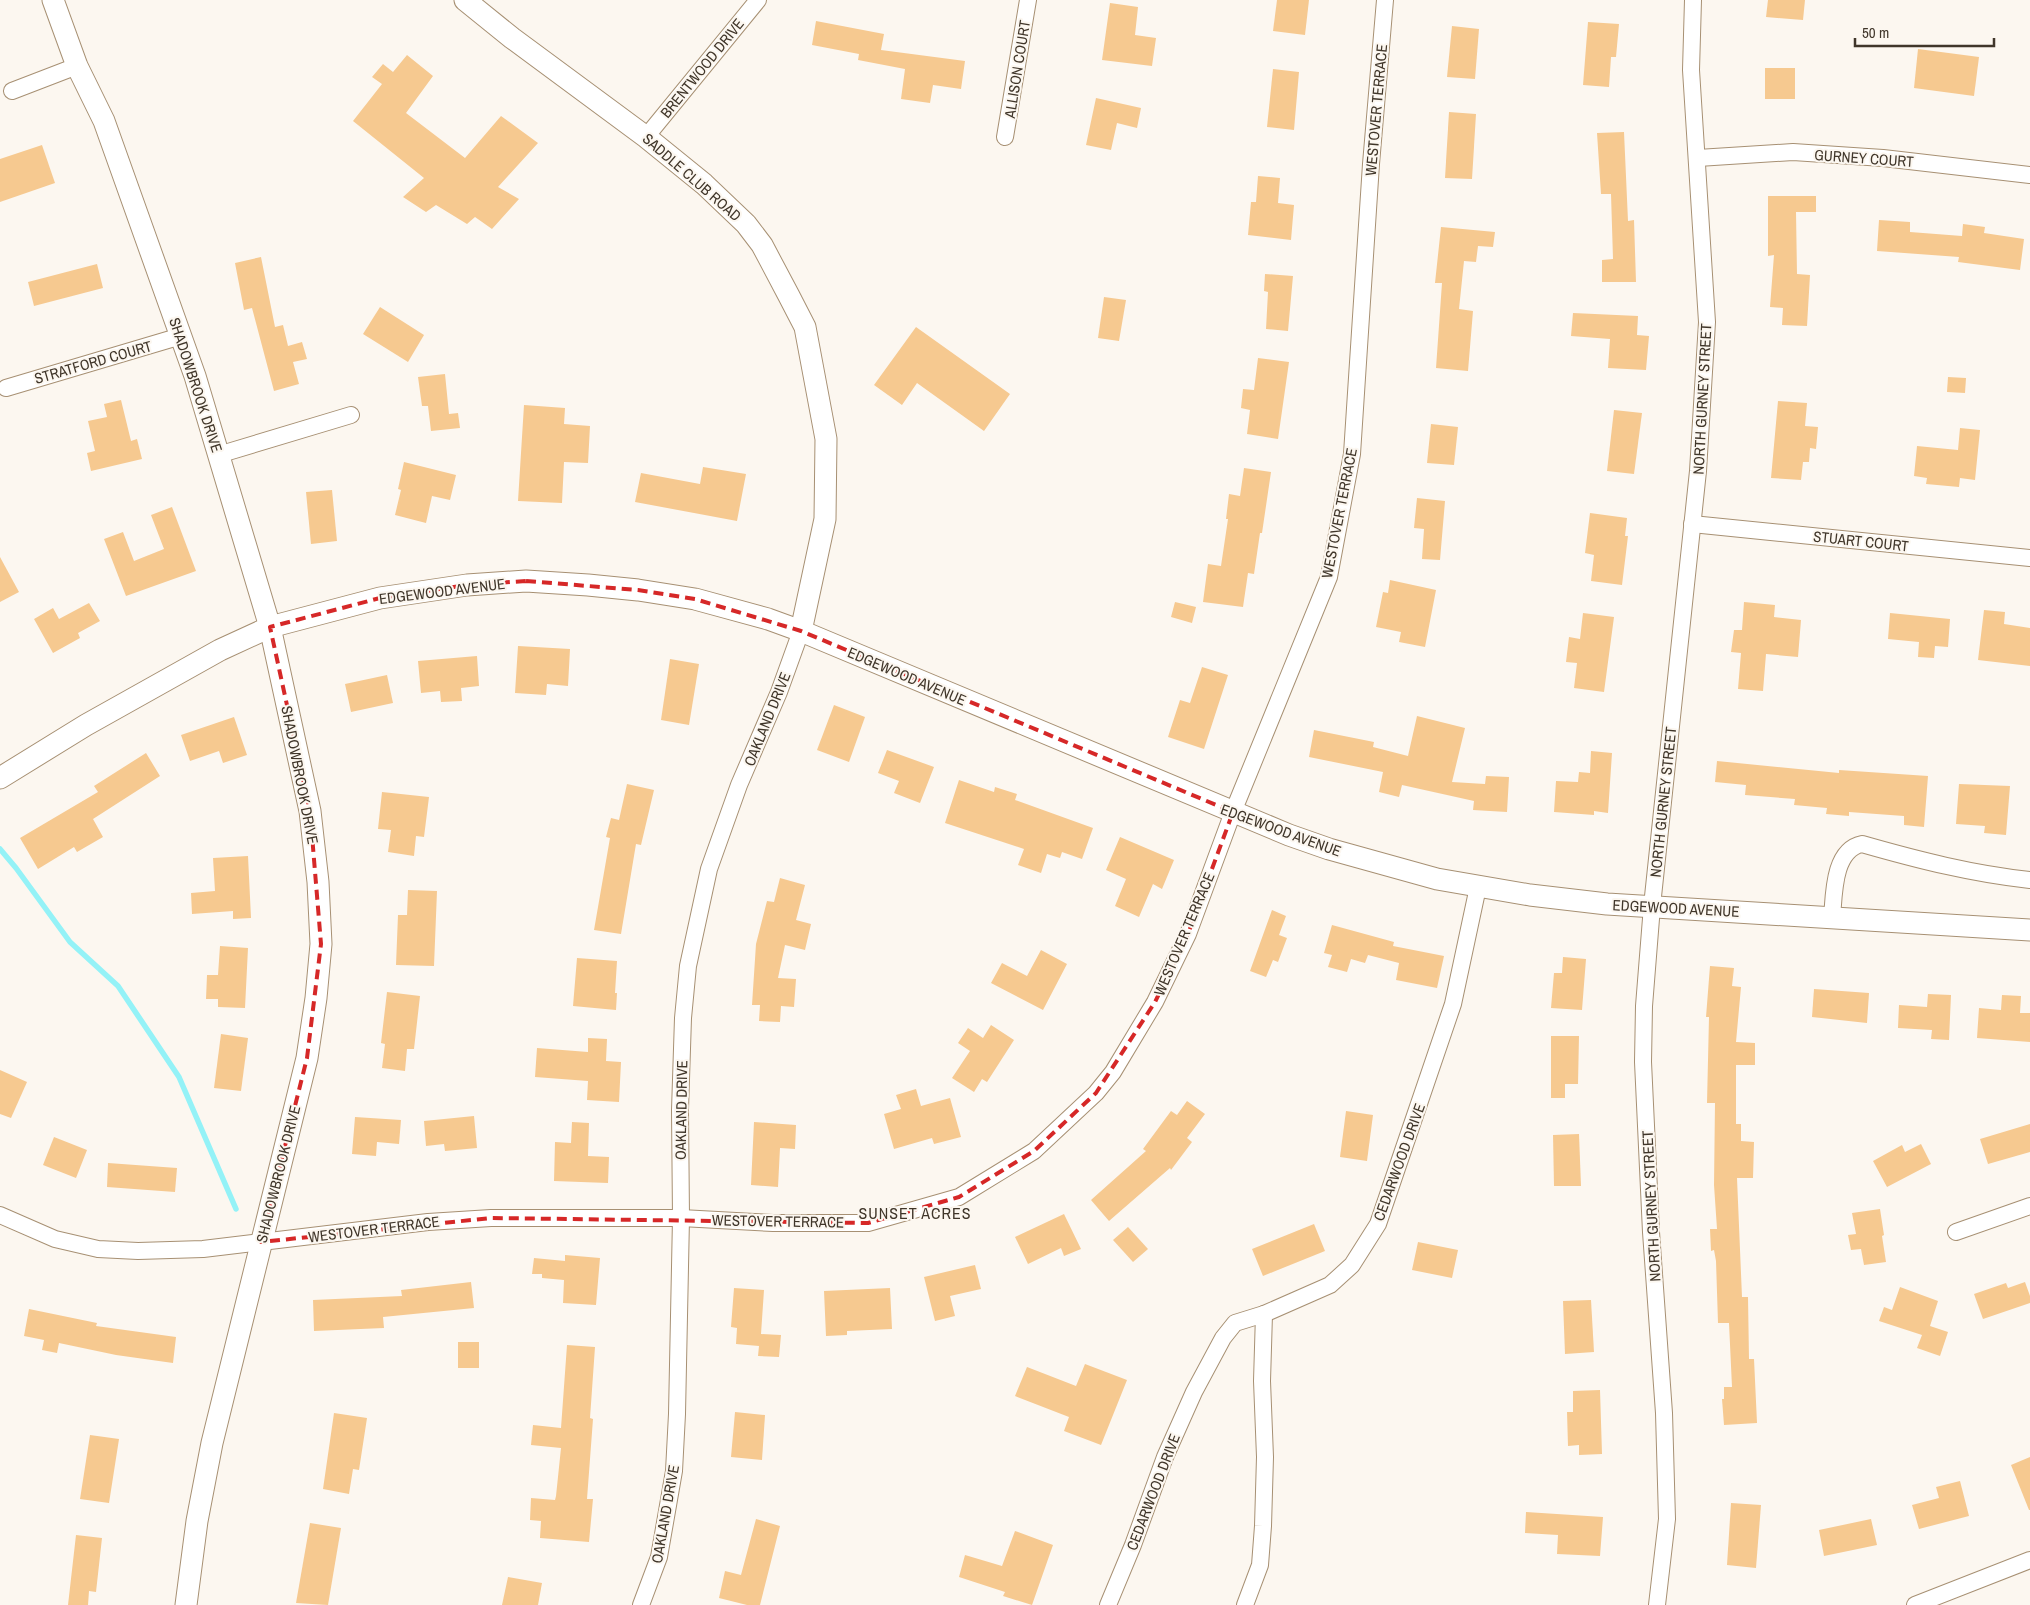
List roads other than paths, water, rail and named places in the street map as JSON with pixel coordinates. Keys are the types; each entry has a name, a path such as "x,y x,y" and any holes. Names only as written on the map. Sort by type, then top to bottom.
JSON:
{"street":[{"name":"SHADOWBROOK DRIVE","path":"53,0 76,66 104,121 195,376 270,628 310,811 318,882 320,944 316,998 307,1058 212,1443 197,1521 186,1605"},
{"name":"SADDLE CLUB ROAD","path":"465,0 512,38 646,137 704,184 746,224 762,245 806,327 826,439 825,519 801,631"},
{"name":"BRENTWOOD DRIVE","path":"646,137 758,0"},
{"name":"ALLISON COURT","path":"1005,137 1028,0"},
{"name":"WESTOVER TERRACE","path":"0,1215 55,1239 98,1249 138,1251 203,1249 446,1221 490,1218 681,1218 773,1223 868,1223 959,1197 1034,1150 1096,1093 1112,1072 1156,1002 1188,934 1234,812 1329,578 1352,454 1371,164 1386,0"},
{"name":"NORTH GURNEY STREET","path":"1657,1605 1667,1519 1664,1413 1651,1232 1643,1062 1644,1006 1652,906 1698,471 1707,322 1691,70 1694,0"},
{"path":"12,91 76,66"},
{"name":"GURNEY COURT","path":"1698,158 1792,152 1883,158 2030,175"},
{"name":"STRATFORD COURT","path":"6,388 181,336"},
{"path":"218,455 351,415"},
{"name":"STUART COURT","path":"1692,524 2030,558"},
{"name":"EDGEWOOD AVENUE","path":"0,778 86,725 220,650 270,628 380,598 467,585 526,581 619,588 695,599 768,619 801,631 1289,835 1329,849 1437,879 1478,887 1607,904 2030,930"},
{"name":"OAKLAND DRIVE","path":"641,1605 659,1557 674,1471 681,1218 680,1110 688,966 709,870 723,828 739,785 779,692 801,631"},
{"path":"1832,918 1838,868 1854,846 1862,844 1930,863 2001,877 2030,880"},
{"name":"CEDARWOOD DRIVE","path":"1108,1605 1133,1545 1165,1457 1214,1354 1235,1323 1264,1314 1330,1285 1352,1265 1378,1224 1453,1004 1478,887"},
{"path":"1956,1232 2030,1206"},
{"path":"1245,1605 1260,1565 1263,1526 1265,1457 1262,1380 1264,1314"},
{"path":"1915,1605 2030,1560"}],"waterway":[{"path":"0,849 70,942 118,986 179,1077 236,1209"}],"district":[{"name":"SUNSET ACRES","path":"915,1213"}]}
